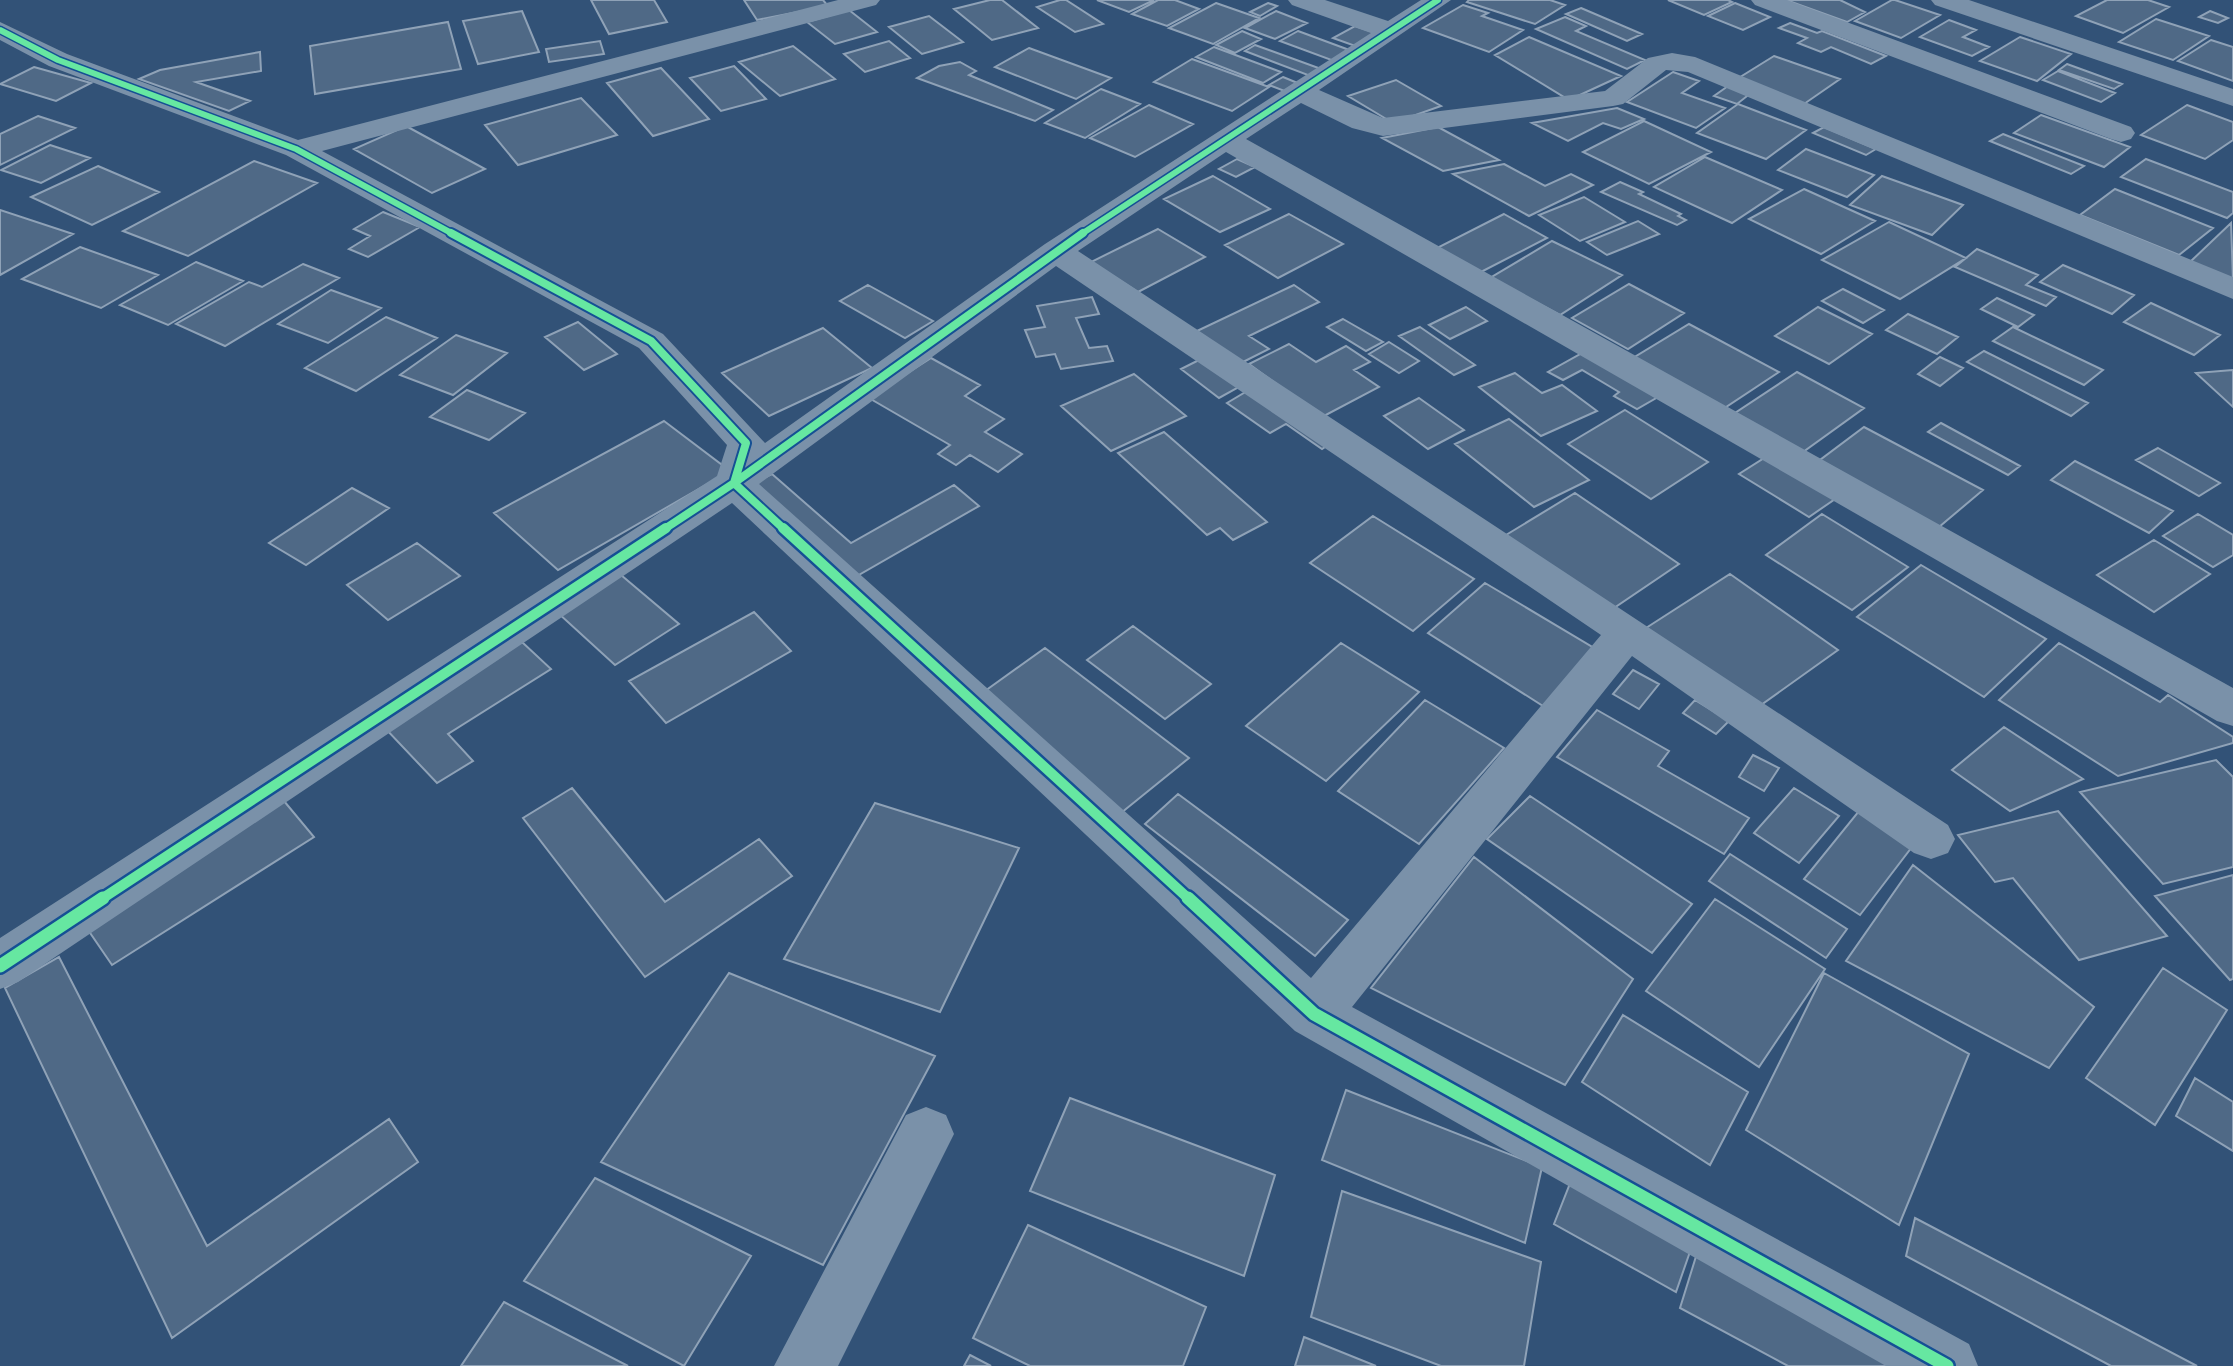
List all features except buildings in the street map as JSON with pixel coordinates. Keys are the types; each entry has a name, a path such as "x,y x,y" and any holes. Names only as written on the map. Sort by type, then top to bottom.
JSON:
{"street":[{"path":"296,149 867,0"},
{"path":"1301,0 1391,31"},
{"path":"0,966 734,483 1056,251 1438,0"},
{"path":"1764,0 2121,133"},
{"path":"1944,0 2233,98"},
{"path":"0,30 58,60 296,149 651,341 746,443 734,483"},
{"path":"1299,91 1362,122 1383,127 1613,98 1657,64 1672,61 1695,65 2233,289"},
{"path":"1226,140 2233,709"},
{"path":"1056,251 1628,632 1931,839"},
{"path":"734,483 1314,1014 1947,1366"},
{"path":"1314,1014 1628,632"},
{"path":"805,1366 926,1134"}],"cycle path":[{"path":"0,966 734,483 1056,251 1438,0"},
{"path":"0,30 58,60 296,149 651,341 746,443 734,483 1314,1014 1947,1366"}]}
